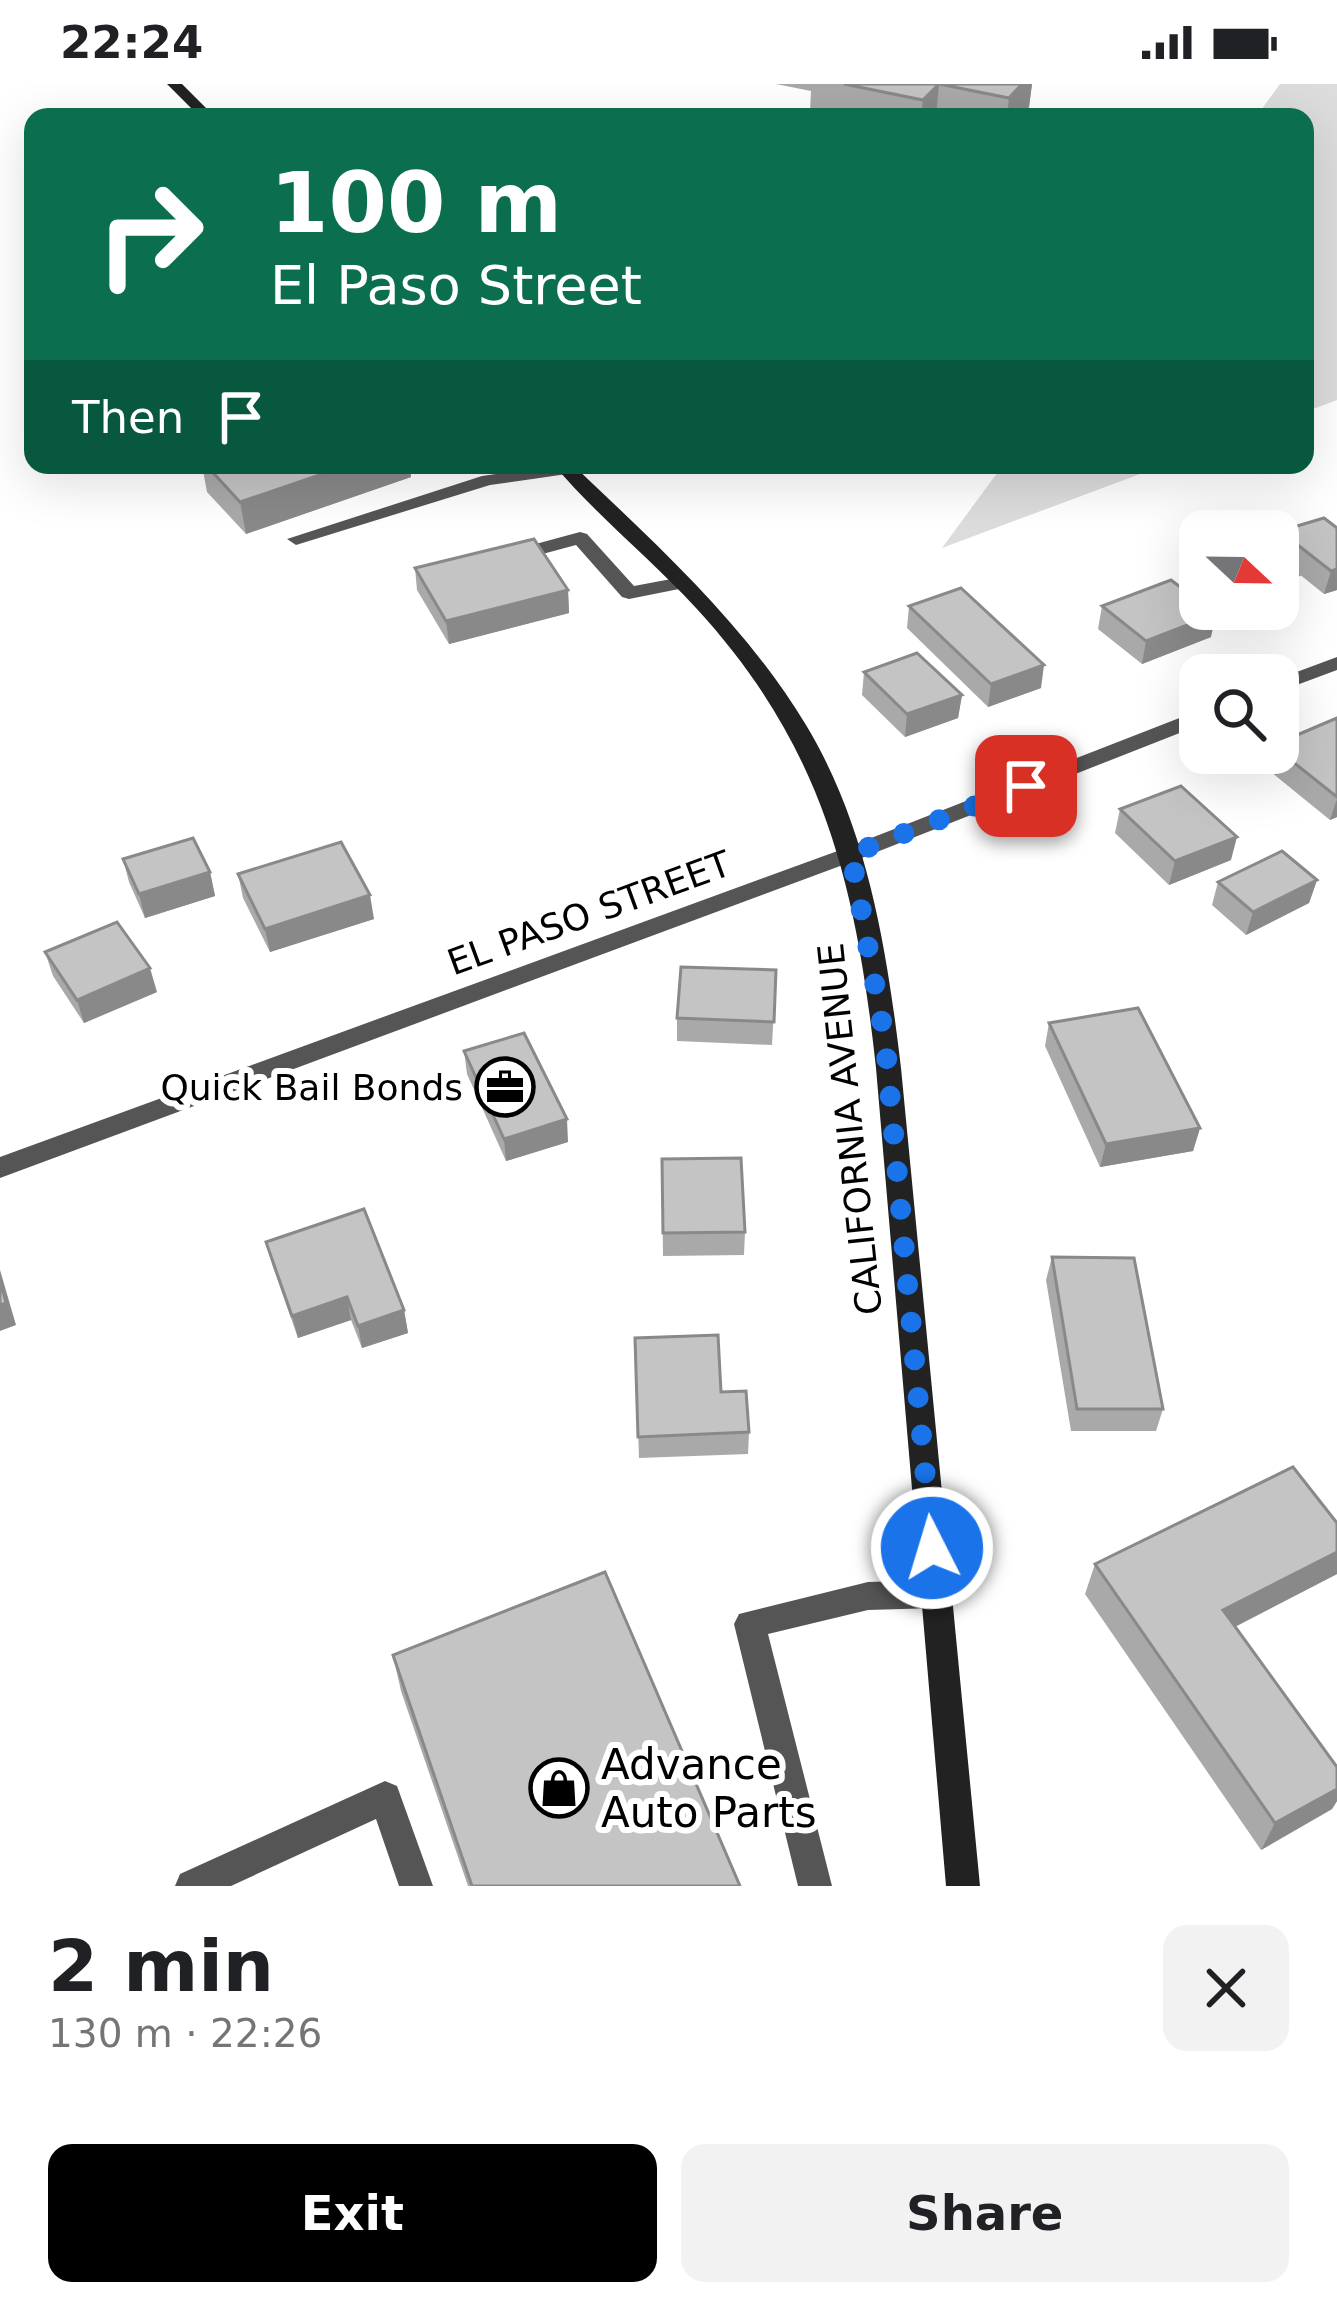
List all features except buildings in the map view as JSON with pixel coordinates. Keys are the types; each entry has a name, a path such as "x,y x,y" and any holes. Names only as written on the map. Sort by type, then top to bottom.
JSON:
{"main road":[{"path":"174,84 199,108"},
{"name":"CALIFORNIA AVENUE","path":"572,474 724,626 776,693 818,770 851,854 885,1040 963,1886"}],"street":[{"path":"296,538 475,474"},
{"path":"494,561 580,538 629,593 682,583"},
{"path":"1299,678 1337,663"},
{"name":"EL PASO STREET","path":"0,1168 851,854 1179,725"},
{"path":"815,1886 750,1624 868,1596 936,1594"},
{"path":"191,1886 385,1798 416,1886"}],"shaded area":[{"path":"1280,84 1337,84 1337,400 1314,409 1314,108 1263,108"},
{"path":"996,474 1140,474 942,548"}],"place":[{"name":"Quick Bail Bonds","path":"505,1087"},
{"name":"Advance Auto Parts","path":"559,1788"}],"route":[{"path":"932,1548 885,1040 851,854 1026,786"}]}
